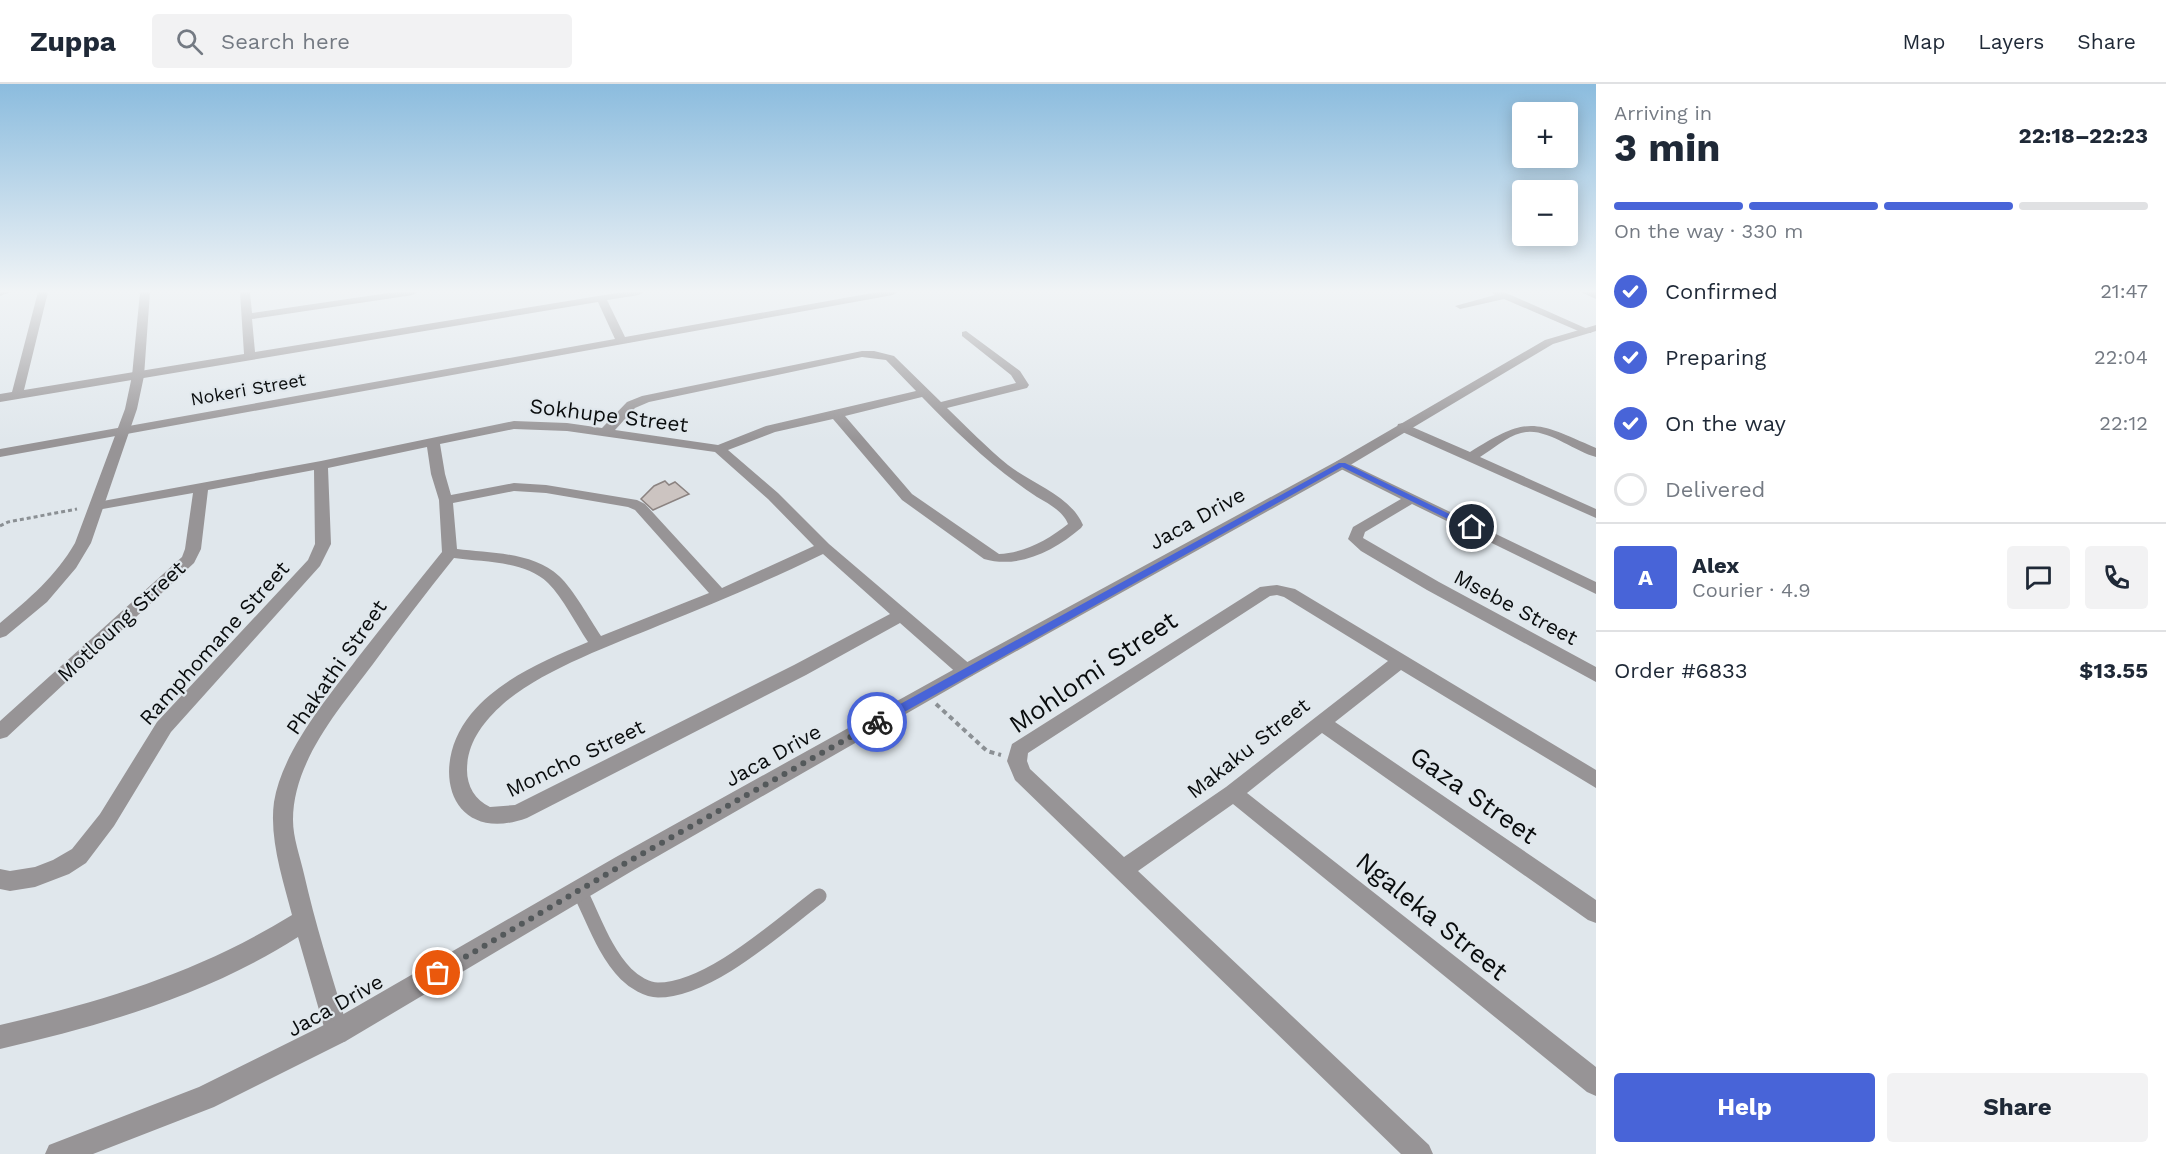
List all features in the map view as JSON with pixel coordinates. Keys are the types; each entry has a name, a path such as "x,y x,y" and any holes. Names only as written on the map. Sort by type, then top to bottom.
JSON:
{"street":[{"path":"17,395 30,342"},
{"path":"0,632 41,598 71,564 83,543 124,430 138,376 141,342"},
{"path":"248,342 250,357"},
{"path":"0,398 340,342"},
{"name":"Nokeri Street","path":"0,453 610,342"},
{"path":"938,406 1023,385 1016,373 976,342"},
{"name":"Jaca Drive","path":"58,1154 205,1098 337,1032 579,890 966,671 1342,464 1549,342"},
{"path":"606,432 631,405 646,399 862,354 874,354 890,358 981,450 1006,470 1064,508 1076,525 1040,548 1014,558 996,560 907,497 836,414"},
{"path":"924,393 771,429 719,449 773,496 824,547 966,671"},
{"name":"Sokhupe Street","path":"97,506 321,465 514,425 538,424 719,449"},
{"path":"1403,427 1596,514"},
{"path":"1471,457 1515,431 1528,428 1596,453"},
{"path":"433,442 438,474 446,500 450,553 521,564 544,572 554,580 598,644"},
{"path":"1342,464 1596,589"},
{"name":"Ramphomane Street","path":"0,879 10,881 35,877 61,867 79,856 106,820 164,727 315,562 323,544 321,465"},
{"path":"446,500 513,487 546,489 632,503 640,507 720,595"},
{"name":"Motloung Street","path":"0,732 189,559 193,549 201,488"},
{"name":"Msebe Street","path":"1412,498 1358,530 1355,539 1366,548 1433,586 1596,675"},
{"name":"Moncho Street","path":"824,547 720,595 598,644 508,691 479,718 460,750 456,764 459,782 467,802 478,812 499,816 520,812 800,670 903,614"},
{"name":"Phakathi Street","path":"337,1032 304,920 283,820 284,804 292,779 318,723 450,553"},
{"name":"Mohlomi Street","path":"1420,1154 1022,774 1017,761 1019,749 1271,590 1289,592 1596,780"},
{"name":"Makaku Street","path":"1123,870 1233,793 1400,661"},
{"name":"Gaza Street","path":"1321,722 1596,913"},
{"name":"Ngaleka Street","path":"1233,793 1596,1083"},
{"path":"0,1037 60,1024 164,993 242,957 274,940 304,920"}],"lane":[{"path":"579,890 625,973 641,986 657,990 675,988 702,978 727,963 819,896"}],"path":[{"path":"0,526 8,522 97,506"},
{"path":"926,694 987,751 1017,761"}],"building":[{"path":"665,481 669,485 675,482 689,494 653,510 641,499 654,486"}],"way so far":[{"path":"438,973 624,864 877,722"}],"route":[{"path":"877,722 1342,464 1472,527"}]}
